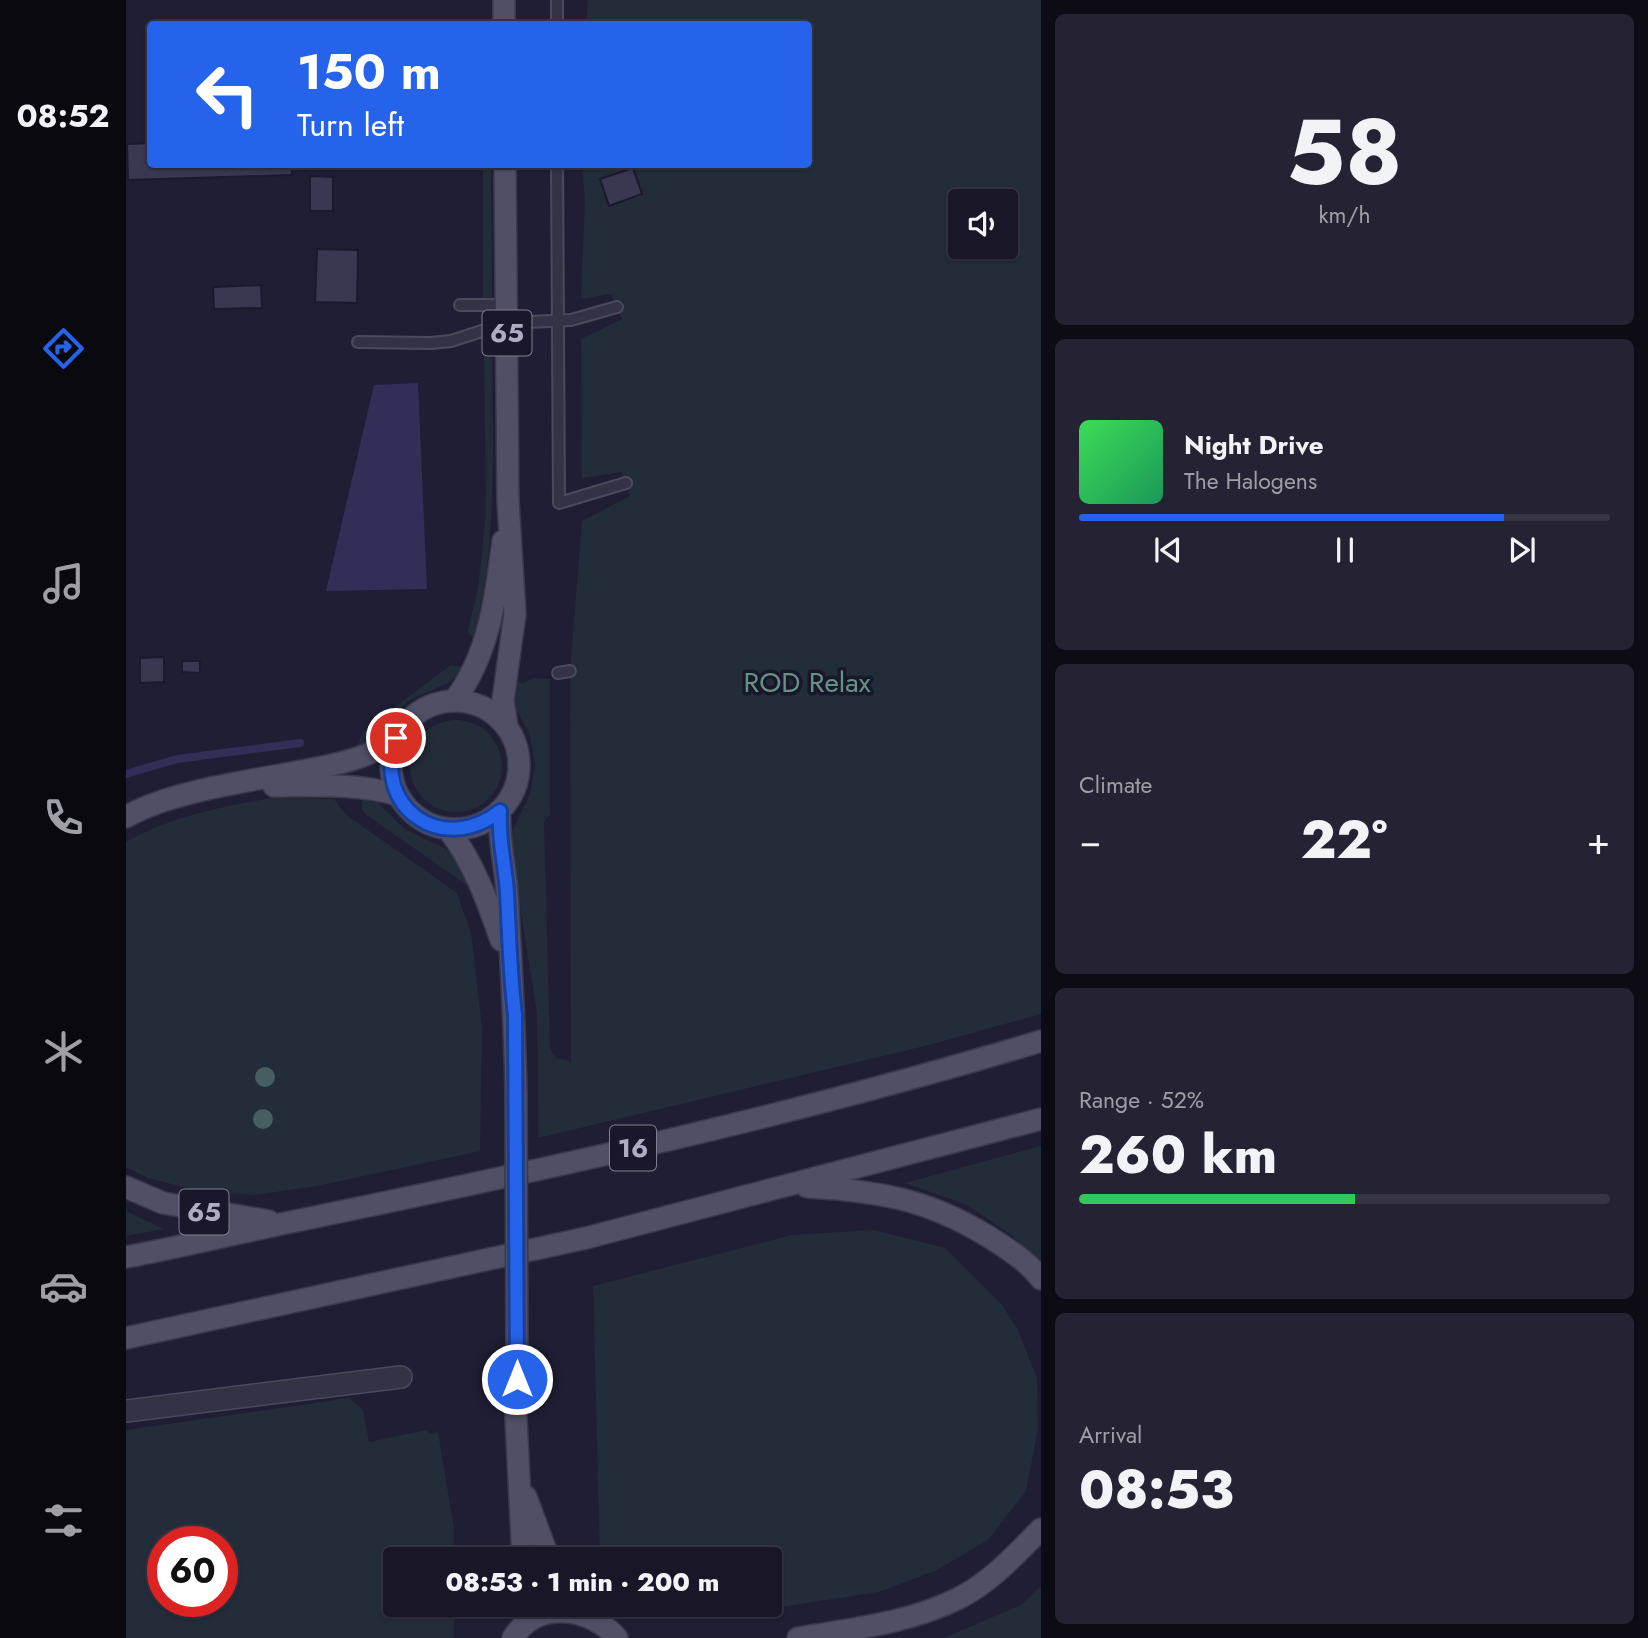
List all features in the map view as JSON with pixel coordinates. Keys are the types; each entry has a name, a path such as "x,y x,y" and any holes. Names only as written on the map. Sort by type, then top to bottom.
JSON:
{"main road":[{"path":"504,0 504,21"},
{"name":"65","path":"505,168 508,501 515,614 503,701 507,727 519,761 517,780 511,797 500,811 498,831 506,889 515,1015 517,1359 522,1547"},
{"name":"65","path":"454,701 473,673 488,627 496,592 508,501"},
{"path":"126,817 168,800 346,762 378,751 396,738 406,723 419,711 436,704 454,701 484,708 507,727"},
{"path":"396,738 390,767 398,795 418,819 432,826 448,829 476,826 500,811"},
{"path":"237,785 347,787 398,795"},
{"name":"65","path":"448,829 464,851 483,889 509,960"},
{"name":"16","path":"126,1257 452,1191 798,1107 1041,1041"},
{"path":"126,1338 586,1238 1041,1119"},
{"path":"788,1186 864,1190 908,1199 947,1213 1016,1254 1041,1279"},
{"name":"65","path":"126,1187 163,1203 223,1215 285,1223"},
{"name":"65","path":"519,1479 544,1547"},
{"path":"798,1638 888,1623 960,1598 1007,1563 1041,1529"},
{"path":"592,1617 607,1626 617,1638"}],"street":[{"path":"126,1411 401,1377"}],"lane":[{"path":"557,0 557,21"},
{"path":"557,168 559,503 626,483"},
{"path":"460,305 558,322 617,307"},
{"path":"358,342 451,341 506,314"},
{"path":"558,673 570,671"}],"green space":[{"name":"ROD Relax","path":"588,0 1041,0 1041,1014 929,1045 538,1138 537,1013 509,838 530,794 535,766 530,735 515,707 515,682 524,683 533,678 550,679 550,814 544,822 550,1049 556,1058 571,1061 570,671 582,521 630,496 622,472 582,478 581,339 622,319 611,294 581,299 585,200 582,168 812,168 812,21 586,21"},
{"path":"483,168 491,168 492,297 483,298"},
{"path":"484,350 492,360 492,500 487,569 474,637 469,635 468,631 478,588 486,514"},
{"path":"451,665 466,668 448,683 407,701 382,732 358,746 362,732"},
{"path":"456,720 474,723 489,733 499,748 502,766 499,784 489,799 474,809 456,812 438,809 423,799 413,784 410,766 413,748 423,733 438,723"},
{"path":"272,798 334,799 345,814 457,893 471,933 482,1026 480,1151 317,1186 255,1195 198,1191 148,1178 126,1167 126,842 179,819"},
{"path":"362,798 377,802 406,830 446,849 458,859 468,886 368,816 362,810"},
{"path":"1041,1146 1041,1267 1013,1236 967,1205 905,1183"},
{"path":"126,1211 164,1229 126,1236"},
{"path":"873,1230 945,1248 1002,1305 1018,1330 1037,1378 1038,1429 1026,1491 988,1540 937,1570 879,1592 782,1607 782,1547 600,1547 593,1286 792,1235"},
{"path":"349,1398 363,1410 369,1442 426,1430 430,1434 438,1432 454,1528 454,1547 383,1547 383,1617 454,1617 454,1638 126,1638 126,1430"},
{"path":"1041,1586 1041,1638 944,1638 1021,1605"}],"shaded area":[{"path":"418,383 427,589 326,591 374,385"}],"building":[{"path":"147,143 147,168 291,168 292,175 128,180 127,144"},
{"path":"633,168 642,194 609,206 600,179"},
{"path":"310,176 333,177 333,211 310,211"},
{"path":"317,249 358,250 357,303 315,302"},
{"path":"261,285 262,308 214,309 213,287"},
{"path":"164,657 164,682 140,683 140,658"},
{"path":"182,661 200,661 200,673 182,672"}],"waterway":[{"path":"126,774 177,759 300,743"}],"route":[{"path":"396,738 391,752 392,782 407,808 418,819 432,826 462,830 489,820 500,811 498,831 506,889 515,1015 517,1379"}]}
